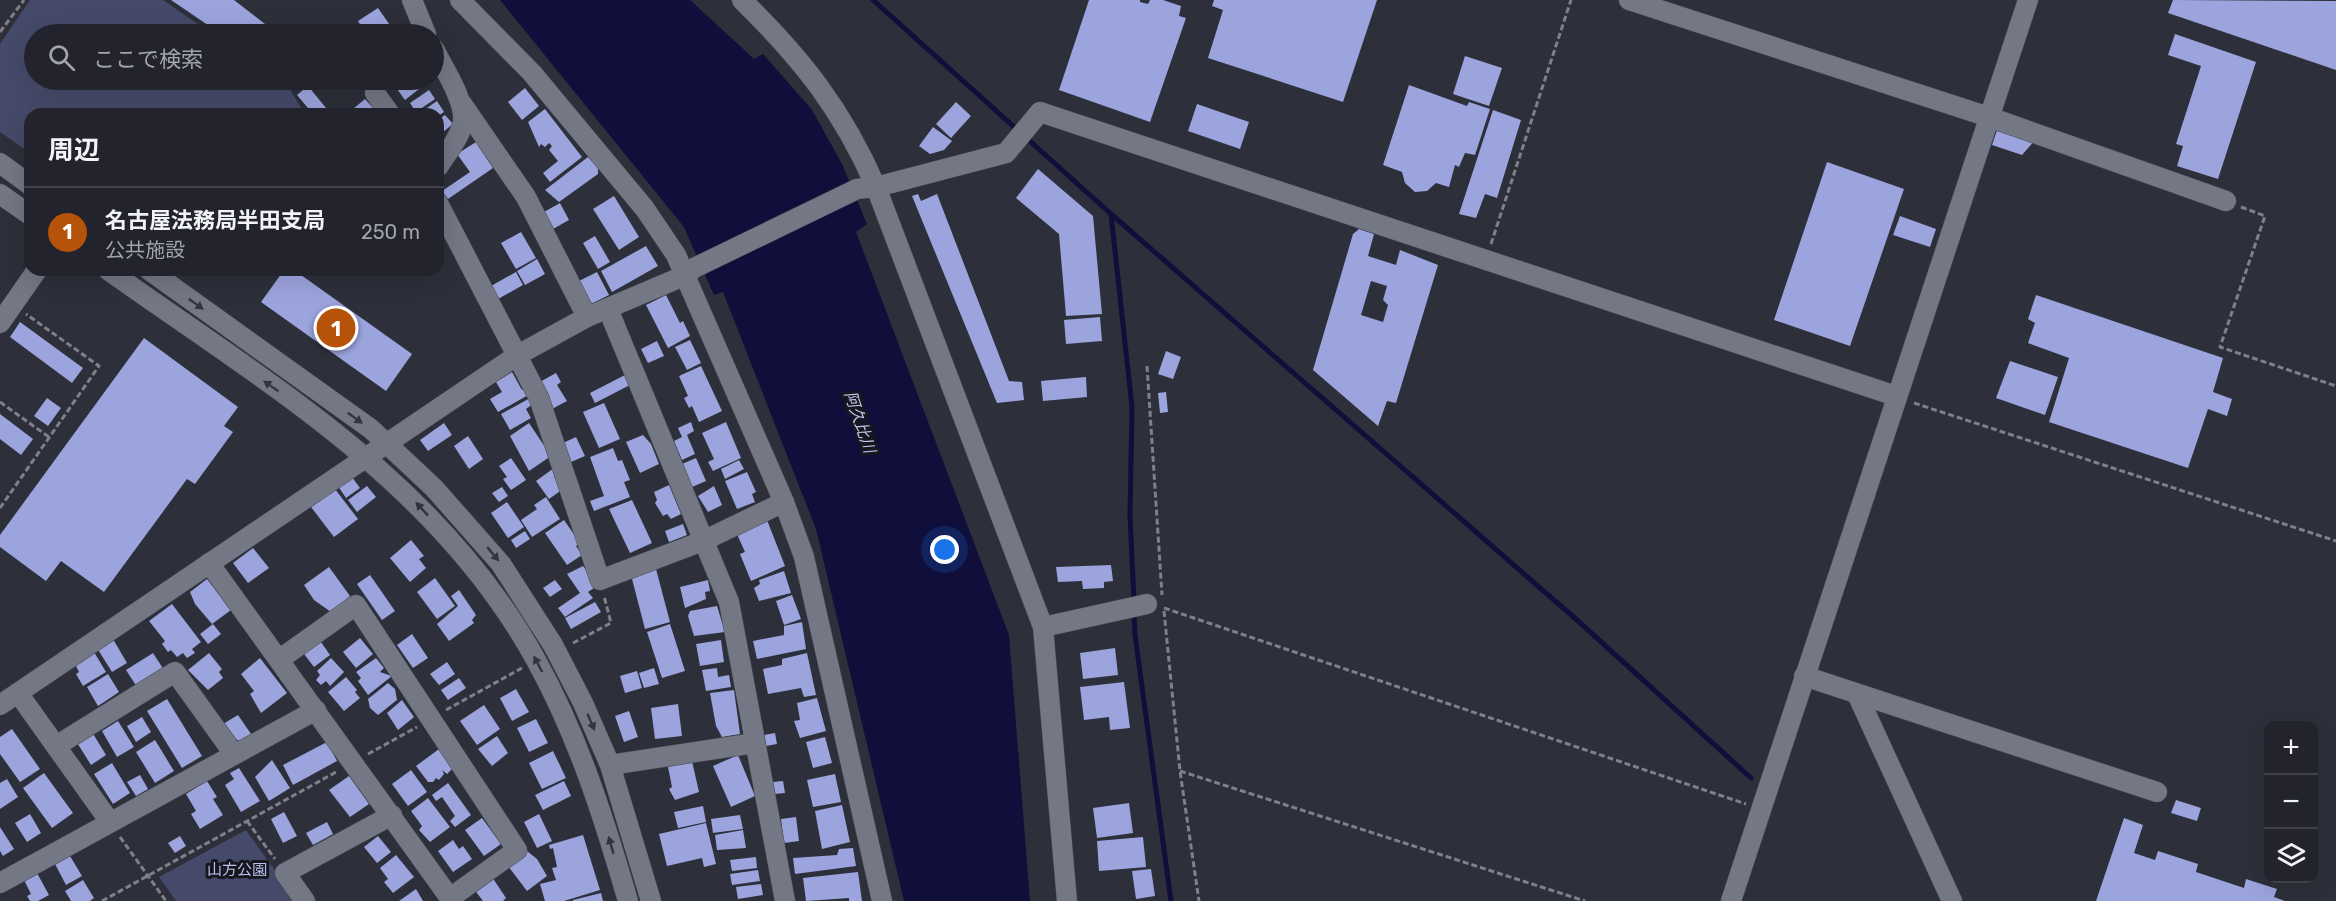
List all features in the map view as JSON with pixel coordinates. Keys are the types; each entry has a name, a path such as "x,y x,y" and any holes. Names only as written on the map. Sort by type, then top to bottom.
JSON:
{"street":[{"path":"412,0 422,24"},
{"path":"460,0 532,73 645,209 690,272 784,502 804,557 882,901"},
{"path":"742,0 812,74 861,153 867,188 1043,627 1067,901"},
{"path":"1629,0 1989,117 2226,201"},
{"path":"1731,901 2028,0"},
{"path":"444,69 462,104 526,197 587,317"},
{"path":"375,93 386,108"},
{"path":"444,157 460,132 463,120 462,104"},
{"path":"0,705 516,356 587,317 690,272 867,188 1006,153 1040,112 1896,396"},
{"path":"0,164 24,181"},
{"path":"0,194 24,211"},
{"path":"444,214 539,398 600,580 703,541 784,502"},
{"path":"0,323 33,276"},
{"path":"116,276 366,456 417,502 451,539 481,576 536,659 563,713 586,769 628,901"},
{"path":"157,276 371,429 469,525 501,564 553,645 610,765 651,901"},
{"path":"608,309 733,615 754,743 785,901"},
{"path":"209,563 451,899 517,850 356,605 280,659"},
{"path":"1043,627 1120,608 1156,606"},
{"path":"56,746 175,672 234,754"},
{"path":"1804,676 2157,792"},
{"path":"18,693 110,822"},
{"path":"1857,694 1952,901"},
{"path":"0,883 316,710"},
{"path":"610,765 754,743"},
{"path":"305,901 285,873 392,815"}],"path":[{"path":"0,32 24,0"},
{"path":"1486,260 1571,0"},
{"path":"2226,201 2265,216 2220,347 2336,386"},
{"path":"0,508 99,366 12,305"},
{"path":"1147,366 1156,606 1199,901"},
{"path":"1896,396 2336,541"},
{"path":"0,402 50,437"},
{"path":"569,646 611,623 600,580"},
{"path":"1156,606 1762,810"},
{"path":"102,901 523,667"},
{"path":"1180,771 1585,901"},
{"path":"247,821 285,873"},
{"path":"110,822 166,901"}],"green space":[{"path":"30,0 163,0 198,24 24,24 24,90 290,90 301,108 24,108 24,149 0,132 0,44"},
{"name":"山方公園","path":"246,830 297,901 176,901 159,877"}],"water":[{"name":"阿久比川","path":"500,0 690,0 754,59 763,54 812,110 842,164 867,224 856,232 1009,635 1030,901 904,901 816,529 723,292 714,295 684,227"}],"building":[{"path":"171,0 234,0 265,24 206,24"},
{"path":"1089,0 1140,0 1148,4 1150,0 1163,0 1181,6 1179,16 1186,18 1150,122 1059,90"},
{"path":"1214,0 1377,0 1343,102 1208,58 1223,10 1212,6"},
{"path":"2173,0 2336,1 2336,70 2168,13"},
{"path":"378,8 389,24 360,24 358,21"},
{"path":"2175,34 2256,62 2218,179 2177,166 2183,146 2176,144 2201,66 2168,55"},
{"path":"1465,56 1502,68 1489,106 1453,94"},
{"path":"1409,85 1467,106 1469,102 1490,109 1475,155 1465,153 1459,167 1455,165 1449,187 1436,183 1427,191 1415,192 1405,183 1402,172 1383,165"},
{"path":"525,88 539,106 522,120 508,102"},
{"path":"303,90 311,90 326,108 308,108 297,95"},
{"path":"398,90 418,90 405,100"},
{"path":"429,90 435,99 422,108 413,108 410,103"},
{"path":"365,99 373,108 354,108"},
{"path":"437,101 441,108 427,108"},
{"path":"956,102 971,116 951,138 936,124"},
{"path":"1197,104 1249,122 1240,149 1188,131"},
{"path":"545,109 582,157 550,182 543,173 558,161 549,150 552,146 549,143 545,147 541,144 539,147 528,122"},
{"path":"1493,110 1521,120 1497,198 1485,194 1476,218 1459,214"},
{"path":"444,116 453,124 444,131"},
{"path":"933,127 952,141 944,150 930,154 919,146"},
{"path":"1998,127 2035,140 2022,155 1992,145"},
{"path":"476,142 493,168 448,199 444,190 470,172 457,154"},
{"path":"588,157 598,166 598,174 559,202 545,190"},
{"path":"1827,162 1904,189 1850,346 1774,320"},
{"path":"1038,169 1093,216 1102,314 1066,316 1059,234 1016,198"},
{"path":"918,194 921,201 937,194 1009,381 1022,382 1024,400 997,403 912,196"},
{"path":"614,196 639,237 619,250 593,209"},
{"path":"560,203 569,220 553,229 544,212"},
{"path":"1900,216 1936,229 1930,247 1893,235"},
{"path":"1359,229 1374,234 1368,256 1396,265 1400,250 1438,265 1396,403 1387,401 1378,426 1313,370 1353,234","holes":["1371,281 1387,286 1383,300 1388,305 1383,322 1361,315"]},
{"path":"521,232 536,258 516,269 501,243"},
{"path":"595,236 610,262 598,269 583,243"},
{"path":"646,246 658,266 612,292 601,271"},
{"path":"537,259 545,274 525,285 517,271"},
{"path":"516,272 523,285 498,299 491,286"},
{"path":"597,272 609,295 589,305 577,282"},
{"path":"280,276 302,276 412,354 386,391 261,302"},
{"path":"666,295 680,323 683,321 690,336 668,348 646,305"},
{"path":"2036,295 2223,358 2213,392 2232,399 2227,416 2208,409 2188,468 2049,422 2069,358 2028,343 2035,323 2028,319"},
{"path":"1100,317 1102,341 1066,344 1064,320"},
{"path":"20,322 83,368 72,383 10,337"},
{"path":"144,338 238,407 224,426 233,432 195,484 187,479 104,592 61,561 46,581 0,547 0,535"},
{"path":"690,340 701,363 687,370 675,347"},
{"path":"657,341 664,356 648,363 641,349"},
{"path":"1166,351 1181,357 1173,379 1158,374"},
{"path":"2010,361 2058,377 2045,415 1996,398"},
{"path":"701,366 722,411 699,422 692,406 689,408 684,398 688,396 679,376"},
{"path":"512,372 522,390 526,388 530,394 498,412 490,399 502,392 496,382"},
{"path":"556,373 561,382 557,385 567,401 552,409 538,383"},
{"path":"625,375 630,385 595,403 590,393"},
{"path":"1086,377 1087,397 1043,401 1041,381"},
{"path":"1166,392 1168,412 1160,413 1158,393"},
{"path":"47,398 61,408 48,426 34,416"},
{"path":"530,398 533,404 526,409 531,418 510,430 501,414"},
{"path":"604,403 620,439 599,448 583,412"},
{"path":"0,414 33,439 21,455 0,439"},
{"path":"691,422 694,431 687,435 695,454 682,460 674,441 682,437 678,428"},
{"path":"726,422 741,458 713,471 708,462 714,459 702,433"},
{"path":"444,423 452,435 428,451 420,440"},
{"path":"529,423 551,456 529,471 510,436"},
{"path":"643,435 651,444 659,464 640,473 626,442"},
{"path":"468,436 483,459 469,469 454,446"},
{"path":"576,437 585,456 571,462 563,443"},
{"path":"613,448 618,461 622,460 630,480 624,482 630,497 594,511 590,501 604,496 590,457"},
{"path":"511,458 526,480 511,490 503,479 507,477 499,466"},
{"path":"696,458 706,481 692,487 682,464"},
{"path":"739,460 744,469 725,479 721,469"},
{"path":"554,468 558,474 554,477 563,489 549,499 536,481"},
{"path":"747,472 756,492 752,494 755,502 737,509 725,481"},
{"path":"352,477 360,488 346,498 338,486"},
{"path":"669,485 681,514 671,519 667,514 663,516 655,503 657,500 654,492"},
{"path":"367,486 376,497 357,512 348,500"},
{"path":"714,486 722,505 708,512 698,496"},
{"path":"502,487 508,496 499,502 492,493"},
{"path":"335,489 358,519 334,537 311,507"},
{"path":"546,497 560,519 532,537 521,520 537,509 534,505"},
{"path":"632,500 652,543 630,553 609,509"},
{"path":"507,502 524,527 508,538 491,513"},
{"path":"564,520 580,543 576,546 582,555 567,565 545,533"},
{"path":"767,520 785,566 751,581 740,554 745,552 736,532"},
{"path":"683,524 687,535 669,542 665,531"},
{"path":"525,531 530,539 516,548 511,540"},
{"path":"411,540 424,556 419,559 426,568 410,582 390,558"},
{"path":"253,548 269,568 248,583 233,563"},
{"path":"1111,565 1113,581 1104,582 1104,588 1083,589 1082,581 1058,582 1056,567"},
{"path":"583,566 592,578 594,588 588,592 593,598 565,617 558,608 580,593 567,574"},
{"path":"329,567 350,596 331,612 314,600 304,585"},
{"path":"656,569 670,622 645,629 631,575"},
{"path":"784,571 791,593 759,601 754,588 760,584 759,580"},
{"path":"370,575 395,611 382,620 357,584"},
{"path":"435,578 455,606 437,619 417,592"},
{"path":"207,579 231,610 212,624 195,604 190,592"},
{"path":"555,580 562,589 550,597 543,588"},
{"path":"708,580 710,591 705,592 706,599 685,608 680,587"},
{"path":"459,590 476,615 472,620 474,623 449,641 437,624 458,606 451,596"},
{"path":"792,595 801,619 784,625 776,601"},
{"path":"595,602 601,612 571,629 565,618"},
{"path":"172,604 201,642 192,649 195,653 187,658 183,653 177,657 171,650 168,652 162,644 165,641 149,621"},
{"path":"717,606 725,632 694,636 688,616 690,611"},
{"path":"802,622 806,649 757,659 753,641 784,635 784,626"},
{"path":"213,624 221,634 208,644 200,634"},
{"path":"670,624 685,671 662,678 647,632"},
{"path":"412,634 428,658 413,668 397,645"},
{"path":"360,638 373,654 356,668 343,652"},
{"path":"113,639 127,663 112,672 97,648"},
{"path":"721,640 724,662 700,666 696,644"},
{"path":"321,642 330,655 314,667 304,654"},
{"path":"1115,648 1118,675 1083,679 1080,653"},
{"path":"94,652 106,672 83,686 76,674 79,672 75,664"},
{"path":"153,653 164,670 137,687 126,670"},
{"path":"209,653 222,669 219,672 223,678 208,690 188,670"},
{"path":"807,653 816,695 804,697 801,688 768,694 763,669 782,665 782,659"},
{"path":"260,658 287,693 261,713 250,694 254,691 241,674"},
{"path":"331,658 344,672 330,686 326,681 321,685 316,680 320,675 317,671"},
{"path":"376,658 384,668 380,672 392,676 368,695 358,681 361,678 356,672"},
{"path":"447,662 455,674 439,685 430,674"},
{"path":"654,668 659,684 644,688 639,673"},
{"path":"717,668 718,677 729,675 731,687 706,691 702,670"},
{"path":"637,671 642,688 625,693 620,676"},
{"path":"108,674 119,692 98,706 87,687"},
{"path":"346,677 357,690 355,692 360,698 344,711 328,692"},
{"path":"459,678 466,688 448,700 441,690"},
{"path":"1124,682 1130,728 1110,730 1109,717 1084,720 1080,687"},
{"path":"388,683 395,689 397,700 378,715 370,708 368,699"},
{"path":"516,689 529,712 512,721 500,698"},
{"path":"734,690 740,734 722,737 716,726 710,693"},
{"path":"817,698 826,731 800,738 794,721 800,720 797,703"},
{"path":"167,699 202,756 182,768 147,711"},
{"path":"402,700 414,717 398,730 387,713"},
{"path":"678,704 682,736 655,739 651,708"},
{"path":"484,705 500,729 477,745 460,721"},
{"path":"629,711 638,737 624,742 615,716"},
{"path":"238,715 251,734 239,741 231,736 223,724"},
{"path":"142,717 151,732 136,742 127,726"},
{"path":"536,719 548,743 529,752 517,728"},
{"path":"118,721 134,747 117,757 102,731"},
{"path":"12,729 40,769 20,782 0,754 0,737"},
{"path":"92,732 106,755 91,765 76,741"},
{"path":"775,733 777,744 766,746 764,735"},
{"path":"497,736 508,753 492,766 478,749"},
{"path":"825,737 832,763 813,768 806,742"},
{"path":"155,740 174,771 155,783 136,752"},
{"path":"327,742 337,761 293,785 283,765"},
{"path":"439,749 453,768 447,774 442,770 444,774 439,780 436,778 433,782 428,782 416,766"},
{"path":"553,751 566,778 542,789 529,763"},
{"path":"738,755 755,796 731,807 713,766"},
{"path":"272,760 290,788 269,801 255,777"},
{"path":"692,761 699,792 675,800 669,789 672,787 668,767"},
{"path":"112,763 130,793 113,804 94,774"},
{"path":"239,768 260,801 241,812 225,785 234,779 230,773"},
{"path":"411,770 427,792 408,806 392,784"},
{"path":"44,773 73,813 52,828 23,788"},
{"path":"835,774 841,802 813,807 807,780"},
{"path":"140,775 148,789 136,796 127,782"},
{"path":"349,776 369,804 350,817 329,790"},
{"path":"7,779 18,797 0,809 0,783"},
{"path":"207,781 217,797 213,799 223,815 200,829 191,814 196,811 186,794"},
{"path":"564,781 571,796 543,810 535,795"},
{"path":"783,781 785,793 774,794 773,782"},
{"path":"448,783 471,815 455,827 450,821 455,816 442,797 436,801 432,795"},
{"path":"428,798 450,827 430,842 419,830 422,826 411,811"},
{"path":"2176,800 2201,808 2197,821 2171,813"},
{"path":"1129,803 1133,833 1097,838 1093,808"},
{"path":"842,805 850,842 822,849 815,811"},
{"path":"703,806 706,822 678,828 674,812"},
{"path":"284,812 297,836 283,843 271,819"},
{"path":"30,814 41,833 27,842 15,823"},
{"path":"539,814 552,841 537,848 524,822"},
{"path":"740,815 743,829 713,833 711,819"},
{"path":"796,817 799,841 784,843 781,819"},
{"path":"482,818 501,844 484,856 465,830"},
{"path":"2124,818 2143,825 2134,853 2155,860 2158,851 2198,864 2196,872 2244,888 2246,879 2277,889 2274,897 2285,901 2096,901"},
{"path":"327,822 333,834 313,845 306,833"},
{"path":"706,823 716,864 704,867 702,858 667,866 659,834"},
{"path":"0,827 14,849 3,856 0,851"},
{"path":"743,830 746,848 717,850 715,835"},
{"path":"583,835 600,890 564,901 545,901 540,884 556,880 552,868 557,867 553,848 550,849 549,845"},
{"path":"180,836 186,846 175,853 168,843"},
{"path":"378,836 391,852 377,863 364,847"},
{"path":"1143,837 1146,867 1099,871 1097,841"},
{"path":"453,840 459,849 463,846 472,859 453,872 438,851"},
{"path":"853,848 856,866 795,874 793,858 837,855 839,849"},
{"path":"527,851 537,859 547,876 527,891 508,866"},
{"path":"396,855 414,877 393,893 384,882 388,879 380,868"},
{"path":"70,856 82,876 66,885 55,864"},
{"path":"756,857 757,868 732,871 730,860"},
{"path":"1151,869 1155,896 1136,899 1132,871"},
{"path":"758,870 760,881 732,885 730,874"},
{"path":"858,872 862,901 849,901 849,898 806,901 803,878"},
{"path":"37,873 49,895 38,901 30,901 27,896 31,894 24,880"},
{"path":"492,877 506,898 503,901 483,901 474,889"},
{"path":"83,880 94,898 90,901 71,901 65,891"},
{"path":"761,884 763,895 738,899 736,887"},
{"path":"416,889 423,901 399,901"},
{"path":"601,893 603,901 573,901 573,900"}],"waterway":[{"path":"873,0 1111,214 1132,407 1130,515 1134,602"},
{"path":"1111,214 1577,620 1751,778"},
{"path":"1134,612 1135,635 1171,901"}],"place":[{"name":"名古屋法務局半田支局","path":"336,328"}]}
